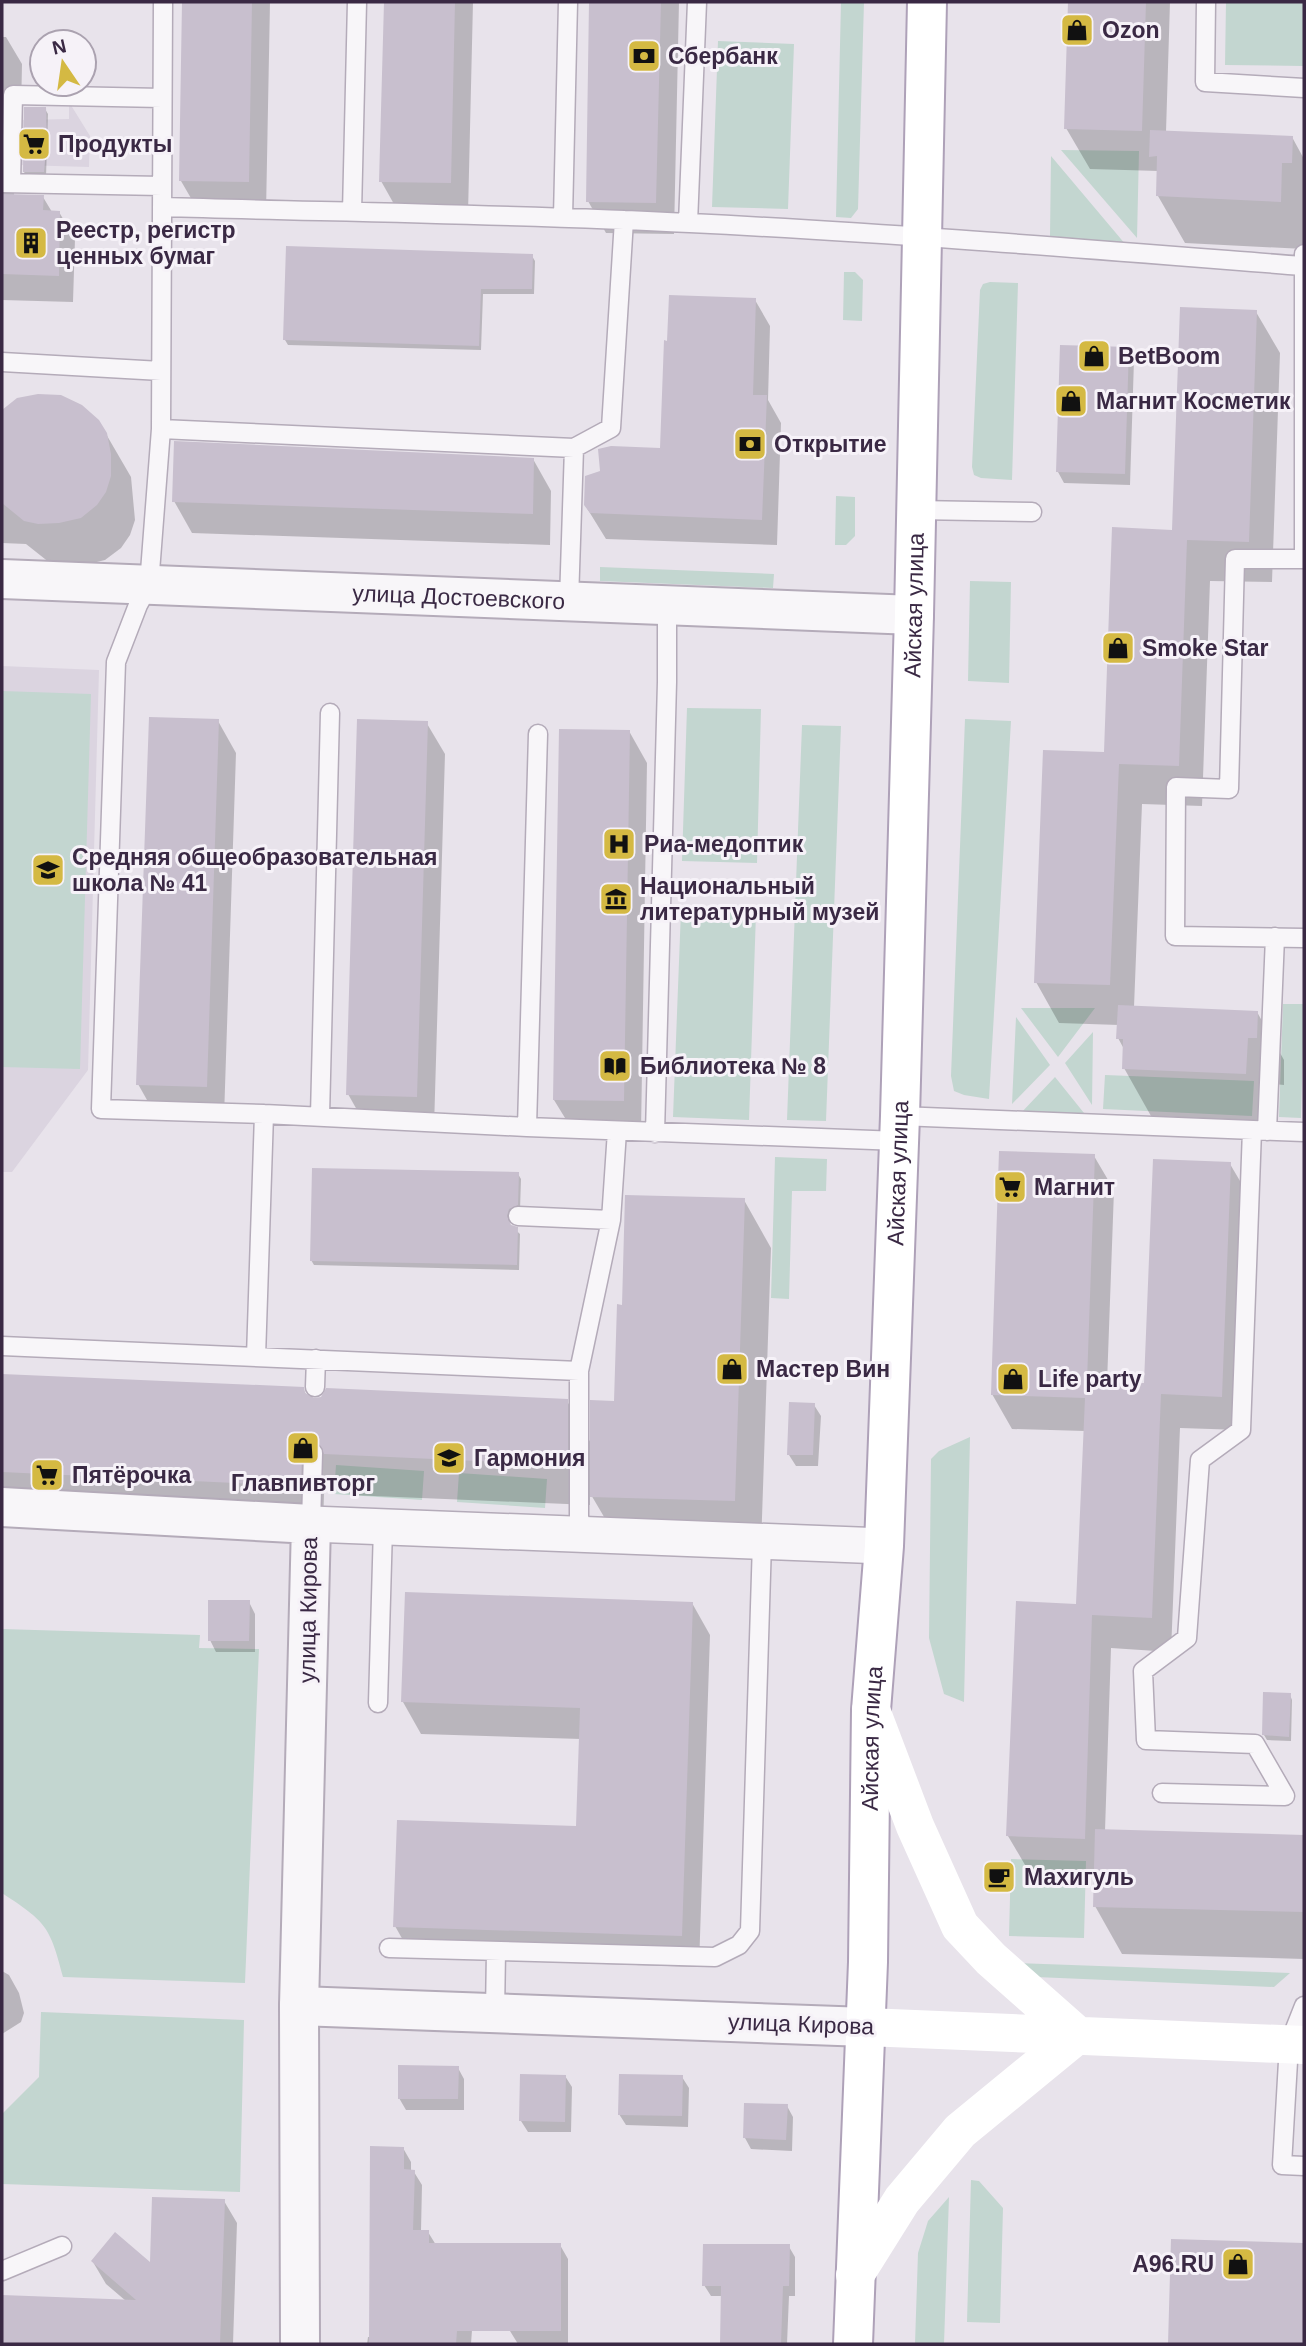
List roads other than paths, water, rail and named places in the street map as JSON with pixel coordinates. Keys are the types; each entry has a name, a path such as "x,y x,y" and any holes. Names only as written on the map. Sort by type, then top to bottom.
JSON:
{"main road":[{"name":"Айская улица","path":"853,2344 866,2027 871,1710 884,1546 899,1129 914,615 927,2"},
{"path":"855,2275 902,2200 960,2131 1077,2035 991,1959 960,1926 915,1826 871,1710"},
{"name":"улица Кирова","path":"866,2027 1297,2044"}],"street":[{"name":"улица Достоевского","path":"2,579 914,615"},
{"name":"улица Кирова","path":"2,1507 311,1524 299,2006 300,2344"},
{"path":"311,1524 884,1546"},
{"name":"улица Кирова","path":"299,2006 866,2027"}],"lane":[{"path":"163,2 161,429 149,585 138,605 116,662 101,1109 320,1116 655,1133 899,1129 1304,1132"},
{"path":"352,212 357,2"},
{"path":"563,217 568,2"},
{"path":"688,223 697,2"},
{"path":"1206,2 1205,82 1304,88"},
{"path":"162,98 13,95 6,183 162,186"},
{"path":"162,207 563,217 1303,260 1304,559 1234,559 1229,789 1176,788 1175,936 1304,938"},
{"path":"161,429 574,448 611,428 624,220"},
{"path":"2,362 161,371"},
{"path":"569,601 574,448"},
{"path":"916,510 1032,512"},
{"path":"655,1133 667,605"},
{"path":"320,1116 330,713"},
{"path":"527,1127 538,734"},
{"path":"1275,937 1241,1430 1200,1460 1187,1638 1143,1671 1146,1740 1255,1744 1285,1796"},
{"path":"256,1357 264,1114"},
{"path":"582,1534 579,1516 579,1371 611,1220 617,1131"},
{"path":"518,1216 611,1220"},
{"path":"2,1346 579,1371"},
{"path":"315,1388 316,1359"},
{"path":"311,1524 313,1454"},
{"path":"378,1703 383,1527"},
{"path":"389,1948 715,1958 739,1945 750,1930 762,1542"},
{"path":"1162,1793 1304,1796"},
{"path":"495,2013 496,1951"},
{"path":"1304,2006 1282,2165 1304,2166"},
{"path":"2,2271 62,2246"}],"place":[{"name":"Ozon","path":"1077,30"},
{"name":"Сбербанк","path":"644,56"},
{"name":"Продукты","path":"34,144"},
{"name":"Реестр, регистр ценных бумаг","path":"31,243"},
{"name":"BetBoom","path":"1094,356"},
{"name":"Магнит Косметик","path":"1071,401"},
{"name":"Открытие","path":"750,444"},
{"name":"Smoke Star","path":"1118,648"},
{"name":"Риа-медоптик","path":"619,844"},
{"name":"Средняя общеобразовательная школа № 41","path":"48,870"},
{"name":"Национальный литературный музей","path":"616,899"},
{"name":"Библиотека № 8","path":"615,1066"},
{"name":"Магнит","path":"1010,1187"},
{"name":"Мастер Вин","path":"732,1369"},
{"name":"Life party","path":"1013,1379"},
{"name":"Главпивторг","path":"303,1448"},
{"name":"Гармония","path":"449,1458"},
{"name":"Пятёрочка","path":"47,1475"},
{"name":"Махигуль","path":"999,1877"},
{"name":"А96.RU","path":"1238,2264"}]}
